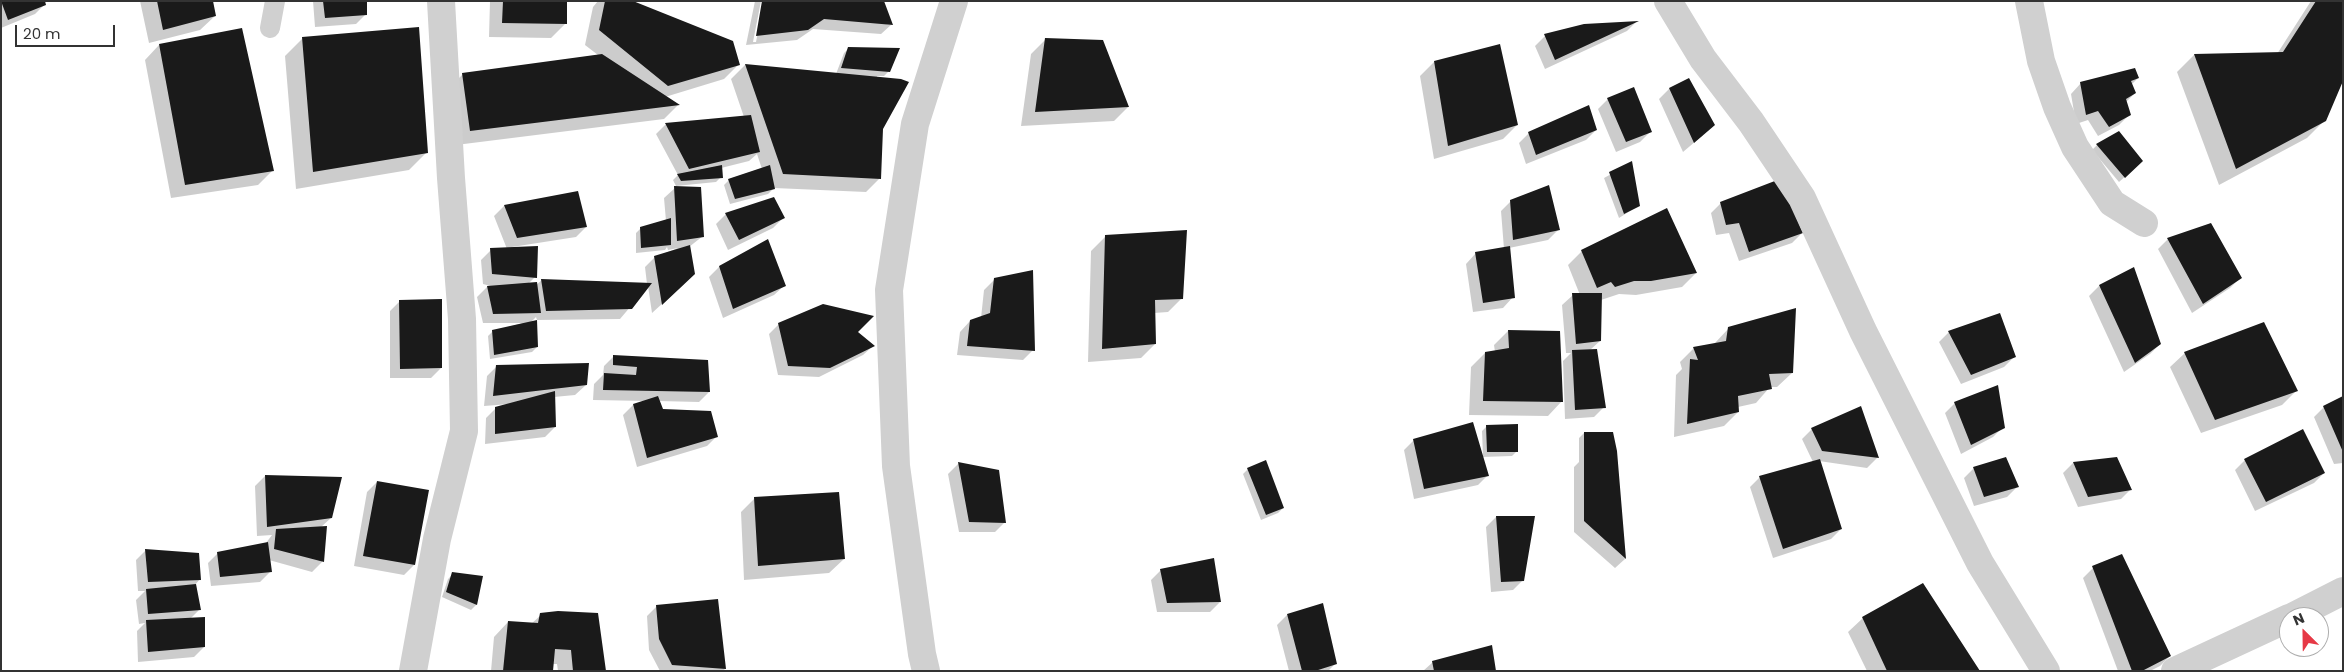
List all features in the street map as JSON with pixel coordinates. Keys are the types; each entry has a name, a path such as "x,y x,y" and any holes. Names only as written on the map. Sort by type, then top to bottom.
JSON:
{"street":[{"path":"413,671 438,539 464,431 462,318 451,178 441,1"},
{"path":"926,671 896,466 889,290 915,124 954,1"},
{"path":"1668,1 1703,58 1751,122 1802,198 1863,331 1980,563 2046,671"},
{"path":"2029,1 2041,61 2057,107 2075,147 2112,202 2144,224"},
{"path":"2312,607 2343,591"},
{"path":"2175,671 2279,623"}],"lane":[{"path":"270,28 275,1"}],"building":[{"path":"1,1 45,1 46,5 8,20"},
{"path":"157,1 213,1 216,16 163,30"},
{"path":"323,1 367,1 367,15 325,18"},
{"path":"503,1 567,1 567,24 502,23"},
{"path":"605,1 633,1 733,41 740,65 668,86 599,30"},
{"path":"762,1 884,1 893,25 824,19 808,30 756,36"},
{"path":"2316,1 2343,1 2343,81 2326,121 2236,169 2194,54 2283,52"},
{"path":"1639,21 1555,60 1544,34 1584,24"},
{"path":"419,27 428,153 313,172 302,37"},
{"path":"242,28 274,171 185,185 159,44"},
{"path":"1045,38 1103,40 1129,107 1035,112"},
{"path":"1500,44 1518,125 1448,146 1434,61"},
{"path":"848,47 900,48 890,72 841,68"},
{"path":"602,54 680,105 470,131 462,73"},
{"path":"745,64 901,79 909,82 883,129 881,179 783,174"},
{"path":"2135,68 2139,78 2131,81 2136,93 2126,99 2131,115 2109,127 2098,111 2086,115 2080,82"},
{"path":"1689,78 1715,125 1694,143 1669,88"},
{"path":"1634,87 1652,132 1626,142 1607,98"},
{"path":"1589,105 1597,130 1536,155 1528,132"},
{"path":"751,115 760,152 689,169 665,123"},
{"path":"2119,131 2143,161 2125,178 2096,144"},
{"path":"1632,161 1640,206 1624,214 1609,172"},
{"path":"722,165 723,178 681,181 677,174"},
{"path":"770,165 775,189 735,199 728,179"},
{"path":"1780,179 1803,233 1749,252 1739,223 1726,225 1720,202"},
{"path":"1549,185 1560,230 1513,240 1510,200"},
{"path":"674,186 701,187 704,237 677,241"},
{"path":"578,191 587,227 517,238 504,205"},
{"path":"774,197 785,218 739,240 725,213"},
{"path":"1667,208 1697,273 1651,281 1634,281 1615,287 1611,282 1597,288 1581,250"},
{"path":"671,218 671,245 641,248 640,227"},
{"path":"2211,223 2242,278 2203,304 2167,238"},
{"path":"1187,230 1183,299 1155,300 1156,344 1102,349 1105,235"},
{"path":"768,239 786,286 733,309 719,266"},
{"path":"690,245 695,274 662,305 654,256"},
{"path":"538,246 537,278 492,274 490,248"},
{"path":"1510,246 1515,298 1483,303 1475,252"},
{"path":"2134,267 2161,344 2135,363 2099,285"},
{"path":"1033,270 1035,351 967,346 970,320 990,313 994,278"},
{"path":"541,279 652,283 632,309 546,311"},
{"path":"537,282 541,313 493,314 487,286"},
{"path":"1572,293 1602,293 1601,341 1576,344"},
{"path":"442,299 442,368 400,369 399,300"},
{"path":"823,304 874,316 858,332 875,346 830,368 788,366 778,323"},
{"path":"1796,308 1793,373 1769,374 1772,389 1738,396 1739,412 1687,424 1690,359 1698,360 1693,347 1726,341 1728,327"},
{"path":"2000,313 2016,357 1971,375 1948,331"},
{"path":"537,320 538,347 494,355 492,330"},
{"path":"2264,322 2298,391 2215,420 2184,352"},
{"path":"1508,330 1560,331 1563,402 1483,401 1485,352 1509,348"},
{"path":"1597,349 1606,408 1575,410 1572,350"},
{"path":"613,355 708,360 710,392 603,390 604,373 636,375 637,367 613,365"},
{"path":"589,363 587,385 493,396 496,365"},
{"path":"1998,385 2005,428 1971,445 1954,402"},
{"path":"555,391 556,427 495,434 495,407"},
{"path":"658,396 663,409 711,411 718,437 647,458 633,404"},
{"path":"2343,396 2343,452 2323,406"},
{"path":"1861,406 1879,458 1822,451 1811,428"},
{"path":"1473,422 1489,476 1424,489 1413,439"},
{"path":"1518,424 1518,452 1487,452 1486,425"},
{"path":"2303,429 2325,473 2266,502 2244,459"},
{"path":"1584,432 1613,432 1617,451 1626,559 1584,521"},
{"path":"2006,457 2019,487 1984,497 1973,467"},
{"path":"2117,457 2132,490 2088,497 2073,462"},
{"path":"1820,459 1842,529 1783,549 1759,476"},
{"path":"1266,460 1284,508 1266,515 1247,468"},
{"path":"958,462 999,470 1006,523 969,522"},
{"path":"265,475 342,477 332,518 267,527"},
{"path":"377,481 429,490 415,565 363,556"},
{"path":"839,492 845,559 758,566 754,497"},
{"path":"1496,516 1535,516 1524,581 1501,582"},
{"path":"327,526 324,562 274,549 276,529"},
{"path":"268,542 272,572 220,577 217,552"},
{"path":"145,549 199,553 201,580 148,582"},
{"path":"2122,554 2171,656 2142,671 2132,671 2092,566"},
{"path":"1214,558 1221,602 1167,603 1160,569"},
{"path":"452,572 483,576 477,605 446,592"},
{"path":"1923,583 1980,671 1887,671 1862,617"},
{"path":"196,584 201,610 148,614 146,589"},
{"path":"718,599 726,669 672,665 659,639 656,605"},
{"path":"1323,603 1337,664 1315,671 1302,671 1287,614"},
{"path":"558,611 598,613 606,671 573,671 571,650 555,649 553,671 503,671 508,621 538,623 540,613"},
{"path":"205,617 205,647 148,652 146,620"},
{"path":"1492,645 1496,671 1434,671 1432,661"}]}
